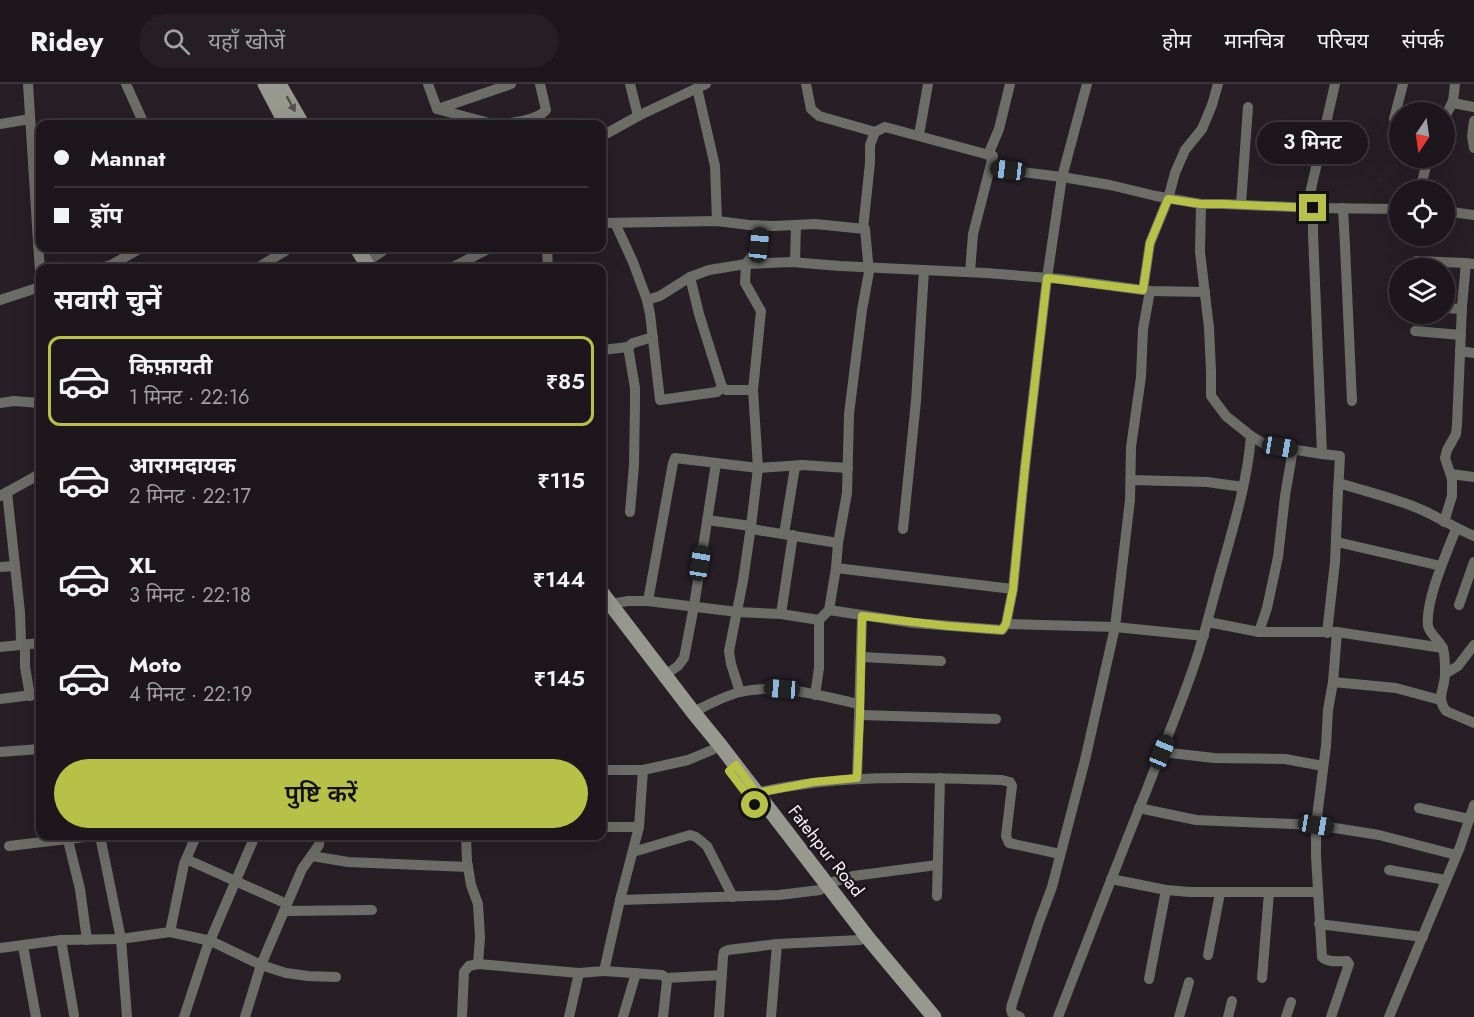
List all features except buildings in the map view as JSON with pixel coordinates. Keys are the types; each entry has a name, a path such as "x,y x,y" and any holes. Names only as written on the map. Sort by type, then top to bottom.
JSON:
{"street":[{"path":"28,84 36,210"},
{"path":"126,84 142,120"},
{"path":"265,84 284,120"},
{"path":"279,84 300,120"},
{"path":"428,84 437,109"},
{"path":"437,109 511,84"},
{"path":"526,120 543,114 546,110 540,84"},
{"path":"630,84 638,116"},
{"path":"806,84 811,109 819,116 875,132"},
{"path":"919,135 928,84"},
{"path":"988,155 999,129 1010,84"},
{"path":"829,610 948,626 1002,630 1006,624 1013,589 1047,278 1062,177 1087,84"},
{"path":"1020,1017 1012,1013 1012,1004 1052,887 1085,759 1115,627 1130,501 1131,447 1141,377 1150,243 1168,199 1181,158 1202,129 1218,84"},
{"path":"1322,454 1312,234 1313,208 1310,198 1335,84"},
{"path":"1398,102 1403,84"},
{"path":"1453,102 1455,84"},
{"path":"606,134 701,86 716,166 717,221"},
{"path":"1455,103 1474,106"},
{"path":"1241,204 1248,107"},
{"path":"437,109 478,120"},
{"path":"0,124 30,119"},
{"path":"1474,121 1472,136 1474,147"},
{"path":"862,229 870,145 875,132 885,127 993,156 973,234 970,272"},
{"path":"990,168 1110,185 1168,199 1201,204 1389,209"},
{"path":"1201,204 1200,252 1209,328 1211,396 1226,416 1266,445 1340,456 1332,633 1333,682 1316,825 1322,957 1330,961 1348,962 1331,1017"},
{"path":"1342,208 1346,246 1352,400"},
{"path":"1455,212 1474,215"},
{"path":"606,221 717,221 762,226 815,224 865,229 869,272 849,414 847,493 829,610 819,620 819,668 815,695"},
{"path":"606,222 633,262 647,300 660,400 717,392 722,387"},
{"path":"795,225 795,262"},
{"path":"740,692 729,651 751,528 758,468 753,390 761,310 745,283 746,264 759,245 762,226"},
{"path":"113,264 134,252"},
{"path":"264,264 283,252"},
{"path":"459,264 482,252"},
{"path":"647,300 660,296 690,277 709,270 746,264 795,262 970,272 1047,278 1146,290 1205,292"},
{"path":"1444,522 1452,496 1452,479 1445,458 1456,434 1462,309 1470,263 1455,262"},
{"path":"903,529 916,401 924,270"},
{"path":"690,277 722,387 726,390 753,390"},
{"path":"0,300 36,288"},
{"path":"1455,309 1462,309"},
{"path":"1414,331 1461,335"},
{"path":"606,350 628,347 633,343 653,337"},
{"path":"628,347 635,388 634,465 630,512"},
{"path":"1460,351 1474,353"},
{"path":"0,403 36,402"},
{"path":"1058,1017 1177,715 1204,636 1243,487 1251,436"},
{"path":"1259,632 1278,557 1293,449"},
{"path":"648,601 675,458 758,468 802,465 848,468"},
{"path":"664,675 682,662 694,606 716,463"},
{"path":"780,614 795,467 802,465"},
{"path":"1451,474 1474,477"},
{"path":"0,699 35,695 25,667 25,648 21,642 20,612 4,494 36,476"},
{"path":"1131,480 1206,482 1243,487"},
{"path":"1339,483 1415,507 1474,536"},
{"path":"707,520 838,543"},
{"path":"1456,529 1430,602 1428,623 1430,632 1443,648 1445,674 1440,700 1446,711 1474,723"},
{"path":"1337,542 1441,566"},
{"path":"1459,605 1474,562"},
{"path":"0,567 14,566"},
{"path":"836,568 1013,589"},
{"path":"606,602 648,601 819,620"},
{"name":"Fatehpur Road","path":"606,604 693,712 732,768 756,793 823,887 934,1017"},
{"path":"606,605 712,750 732,768 823,887 860,940 922,1017"},
{"path":"857,778 862,616"},
{"path":"1208,622 1259,632 1332,633 1443,648"},
{"path":"1006,624 1115,627 1204,636"},
{"path":"0,647 36,643"},
{"path":"1445,674 1458,666 1474,645"},
{"path":"861,657 941,661"},
{"path":"1333,682 1396,688 1440,700"},
{"path":"693,712 740,692 768,688 815,695 860,709 996,719"},
{"path":"0,752 36,749"},
{"path":"606,770 643,770 688,760 712,750"},
{"path":"1162,752 1214,758 1285,759 1323,766"},
{"path":"604,971 639,827 643,770"},
{"path":"756,793 814,782 857,778 1002,780 1010,782 1012,786 1006,836 1009,843 1060,854"},
{"path":"937,896 940,778"},
{"path":"1389,1017 1446,880 1474,805"},
{"path":"1139,808 1196,820 1316,825 1379,835 1456,855"},
{"path":"1419,808 1469,819"},
{"path":"606,827 639,827"},
{"path":"633,852 690,835 696,837 707,846 733,897"},
{"path":"9,846 48,840"},
{"path":"68,840 80,889 87,940"},
{"path":"101,840 121,939 127,1017"},
{"path":"170,932 186,859 194,840"},
{"path":"184,1017 211,941 253,840"},
{"path":"245,1017 261,965 302,869 319,845 320,840"},
{"path":"465,840 471,885 478,904 480,937 478,964"},
{"path":"312,856 348,862 468,867"},
{"path":"186,859 236,881 286,907 372,910"},
{"path":"620,900 778,895 823,887 853,876 937,865"},
{"path":"1389,870 1446,880"},
{"path":"1111,879 1166,890 1220,893 1318,892"},
{"path":"1149,979 1166,890"},
{"path":"1208,955 1220,893"},
{"path":"1262,978 1269,893"},
{"path":"1319,924 1423,937"},
{"path":"0,948 61,940 121,939 170,932 211,941 261,965 286,973 336,977"},
{"path":"61,940 74,1015"},
{"path":"719,1017 724,952 777,944 860,940"},
{"path":"771,1017 777,944"},
{"path":"23,946 36,1017"},
{"path":"462,1017 465,972 469,966 478,964 579,973 604,971 663,975 666,978 722,975"},
{"path":"569,1017 579,973"},
{"path":"623,1017 636,973"},
{"path":"663,1017 666,978"},
{"path":"1179,1017 1189,982"},
{"path":"1228,1017 1232,1001"},
{"path":"1286,1017 1291,1002"}],"route":[{"path":"755,805 729,771 736,765 756,793 814,782 857,778 862,616 1002,630 1006,624 1013,589 1047,278 1143,290 1150,243 1168,199 1201,204 1313,208"}]}
